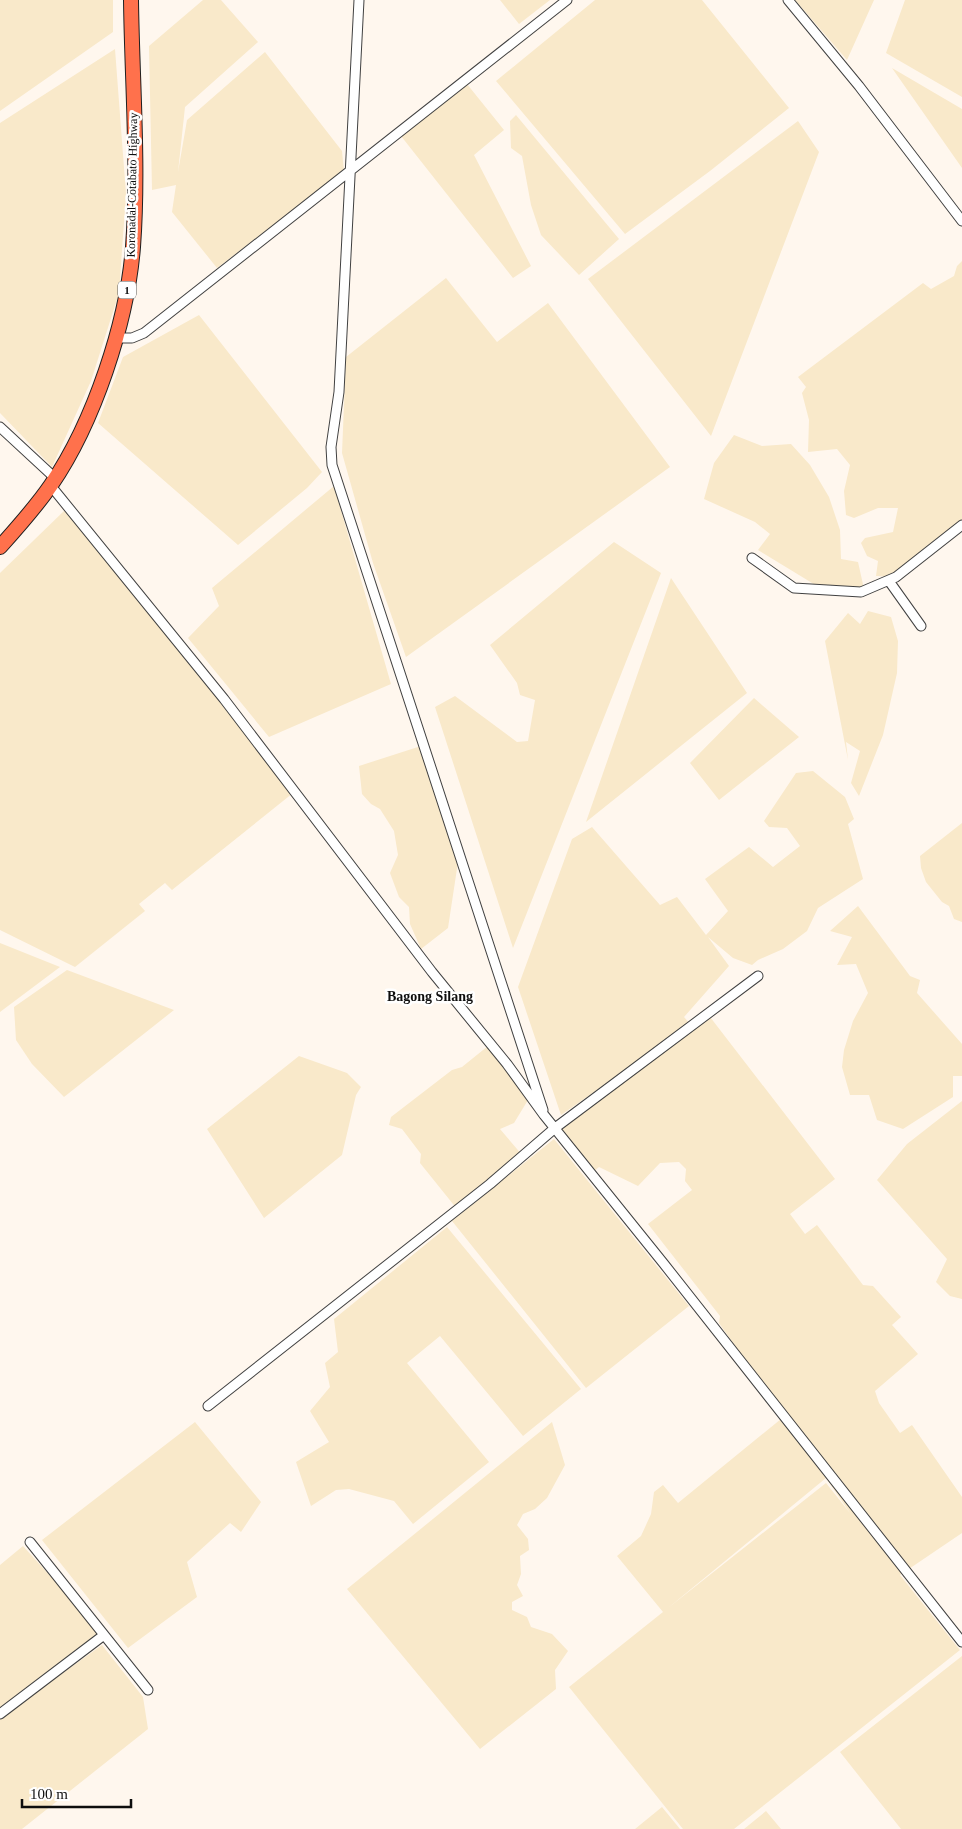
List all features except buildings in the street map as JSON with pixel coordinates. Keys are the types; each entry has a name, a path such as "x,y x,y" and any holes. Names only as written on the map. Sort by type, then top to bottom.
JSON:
{"highway":[{"name":"Koronadal-Cotabato Highway","path":"0,547 20,526 53,482 85,422 116,338 128,289 133,239 131,0"}],"street":[{"path":"359,0 339,392 331,447 333,471 396,666 454,831 546,1117"},
{"path":"116,338 132,338 144,332 567,0"},
{"path":"788,0 859,86 962,221"},
{"path":"0,427 53,482 229,705 458,1006 507,1064 546,1117 962,1642"},
{"path":"752,558 781,581 798,589 856,593 889,581 962,526"},
{"path":"889,581 920,626"},
{"path":"208,1406 490,1184 555,1128 758,976"},
{"path":"30,1542 148,1690"},
{"path":"0,1714 104,1635"}],"shaded area":[{"path":"0,0 113,0 113,32 0,111"},
{"path":"203,0 221,0 258,42 185,107 178,172 187,120 265,52 342,151 344,171 217,268 172,212 176,185 152,190 149,46"},
{"path":"500,0 550,0 519,24"},
{"path":"595,0 702,0 789,108 710,171 625,234 496,81"},
{"path":"795,0 874,0 847,60"},
{"path":"905,0 962,0 962,97 886,53"},
{"path":"115,49 126,194 119,293 91,381 52,467 0,413 0,123"},
{"path":"892,68 962,109 962,168"},
{"path":"467,84 504,130 474,155 531,266 513,278 401,136"},
{"path":"516,115 619,239 579,275 541,235 531,205 522,156 511,148 510,121"},
{"path":"798,121 819,152 711,436 588,279"},
{"path":"962,261 962,527 898,577 876,576 878,561 867,556 861,543 865,538 893,532 898,508 878,508 854,518 846,515 844,491 850,465 837,449 808,452 809,420 802,393 806,387 798,377 923,283 931,289 954,276 957,266"},
{"path":"446,278 497,342 548,303 670,467 406,657 373,563 342,453 346,357"},
{"path":"199,315 322,472 307,488 238,545 98,423 123,357"},
{"path":"734,435 762,446 791,444 810,465 829,497 840,530 841,559 858,562 864,589 817,586 758,550 770,534 755,522 704,499 714,463"},
{"path":"334,486 391,684 269,737 188,638 219,606 212,588"},
{"path":"66,509 293,793 172,890 165,883 139,904 145,911 75,967 0,930 0,573"},
{"path":"614,542 661,573 513,948 435,707 455,696 517,742 528,741 535,700 520,695 517,683 490,645"},
{"path":"671,578 747,693 586,822"},
{"path":"868,611 891,617 898,641 897,673 883,735 859,796 851,783 860,751 846,742 848,760 825,641 848,613 860,624"},
{"path":"754,698 799,737 719,800 690,763"},
{"path":"421,746 458,862 448,928 421,949 410,924 409,907 399,897 390,873 398,855 394,831 380,809 371,804 362,794 359,766"},
{"path":"813,771 845,797 854,819 848,824 863,879 818,908 807,931 783,949 758,960 752,965 733,958 708,937 729,966 684,1017 691,1025 707,1013 835,1179 790,1214 805,1234 817,1225 863,1285 873,1286 901,1317 892,1325 918,1354 875,1391 879,1403 900,1433 912,1425 962,1497 962,1533 900,1575 960,1650 734,1829 683,1829 569,1687 663,1612 617,1556 641,1536 651,1514 654,1492 663,1485 678,1503 781,1419 807,1449 719,1323 720,1316 648,1224 692,1190 685,1181 686,1169 679,1162 660,1163 638,1186 599,1167 593,1172 558,1126 686,1028 561,1115 518,987 572,839 592,827 660,905 677,897 706,935 728,911 705,879 749,847 773,867 800,846 787,828 769,827 764,821 796,773","holes":["826,1478 850,1513 826,1483 668,1608"]},
{"path":"962,823 962,922 954,919 949,906 942,902 926,882 921,868 920,856"},
{"path":"858,906 910,976 920,980 917,993 962,1044 962,1076 953,1076 953,1097 903,1129 877,1120 869,1095 850,1095 842,1067 844,1050 853,1021 868,993 856,964 837,965 852,937 830,931"},
{"path":"0,943 60,967 0,1012"},
{"path":"67,970 174,1010 64,1097 32,1064 16,1040 14,1007"},
{"path":"488,1046 528,1100 514,1123 500,1129 523,1156 457,1209 420,1163 421,1154 402,1129 389,1125 391,1117 452,1070 462,1067"},
{"path":"299,1056 347,1073 361,1087 356,1095 342,1155 264,1218 207,1129"},
{"path":"962,1101 962,1299 950,1296 936,1282 947,1259 877,1180 907,1144"},
{"path":"554,1139 689,1306 586,1388 452,1221"},
{"path":"447,1227 581,1389 523,1436 440,1336 407,1363 489,1462 413,1524 394,1501 349,1489 336,1490 311,1506 296,1462 329,1442 310,1411 330,1387 325,1363 338,1352 334,1319"},
{"path":"195,1422 261,1502 241,1532 230,1523 187,1562 197,1597 128,1648 42,1540"},
{"path":"552,1422 565,1465 547,1498 535,1509 523,1514 517,1525 528,1539 529,1550 520,1556 521,1574 517,1585 523,1596 512,1602 512,1610 527,1617 531,1627 552,1634 568,1651 555,1670 556,1689 480,1749 347,1589"},
{"path":"23,1546 104,1635 0,1714 0,1565"},
{"path":"102,1645 143,1697 148,1729 22,1829 0,1829 0,1718"},
{"path":"962,1656 962,1829 901,1829 840,1752"},
{"path":"662,1807 680,1829 635,1829"},
{"path":"766,1811 781,1829 744,1829"}],"district":[{"name":"Bagong Silang","path":"430,996"}]}
